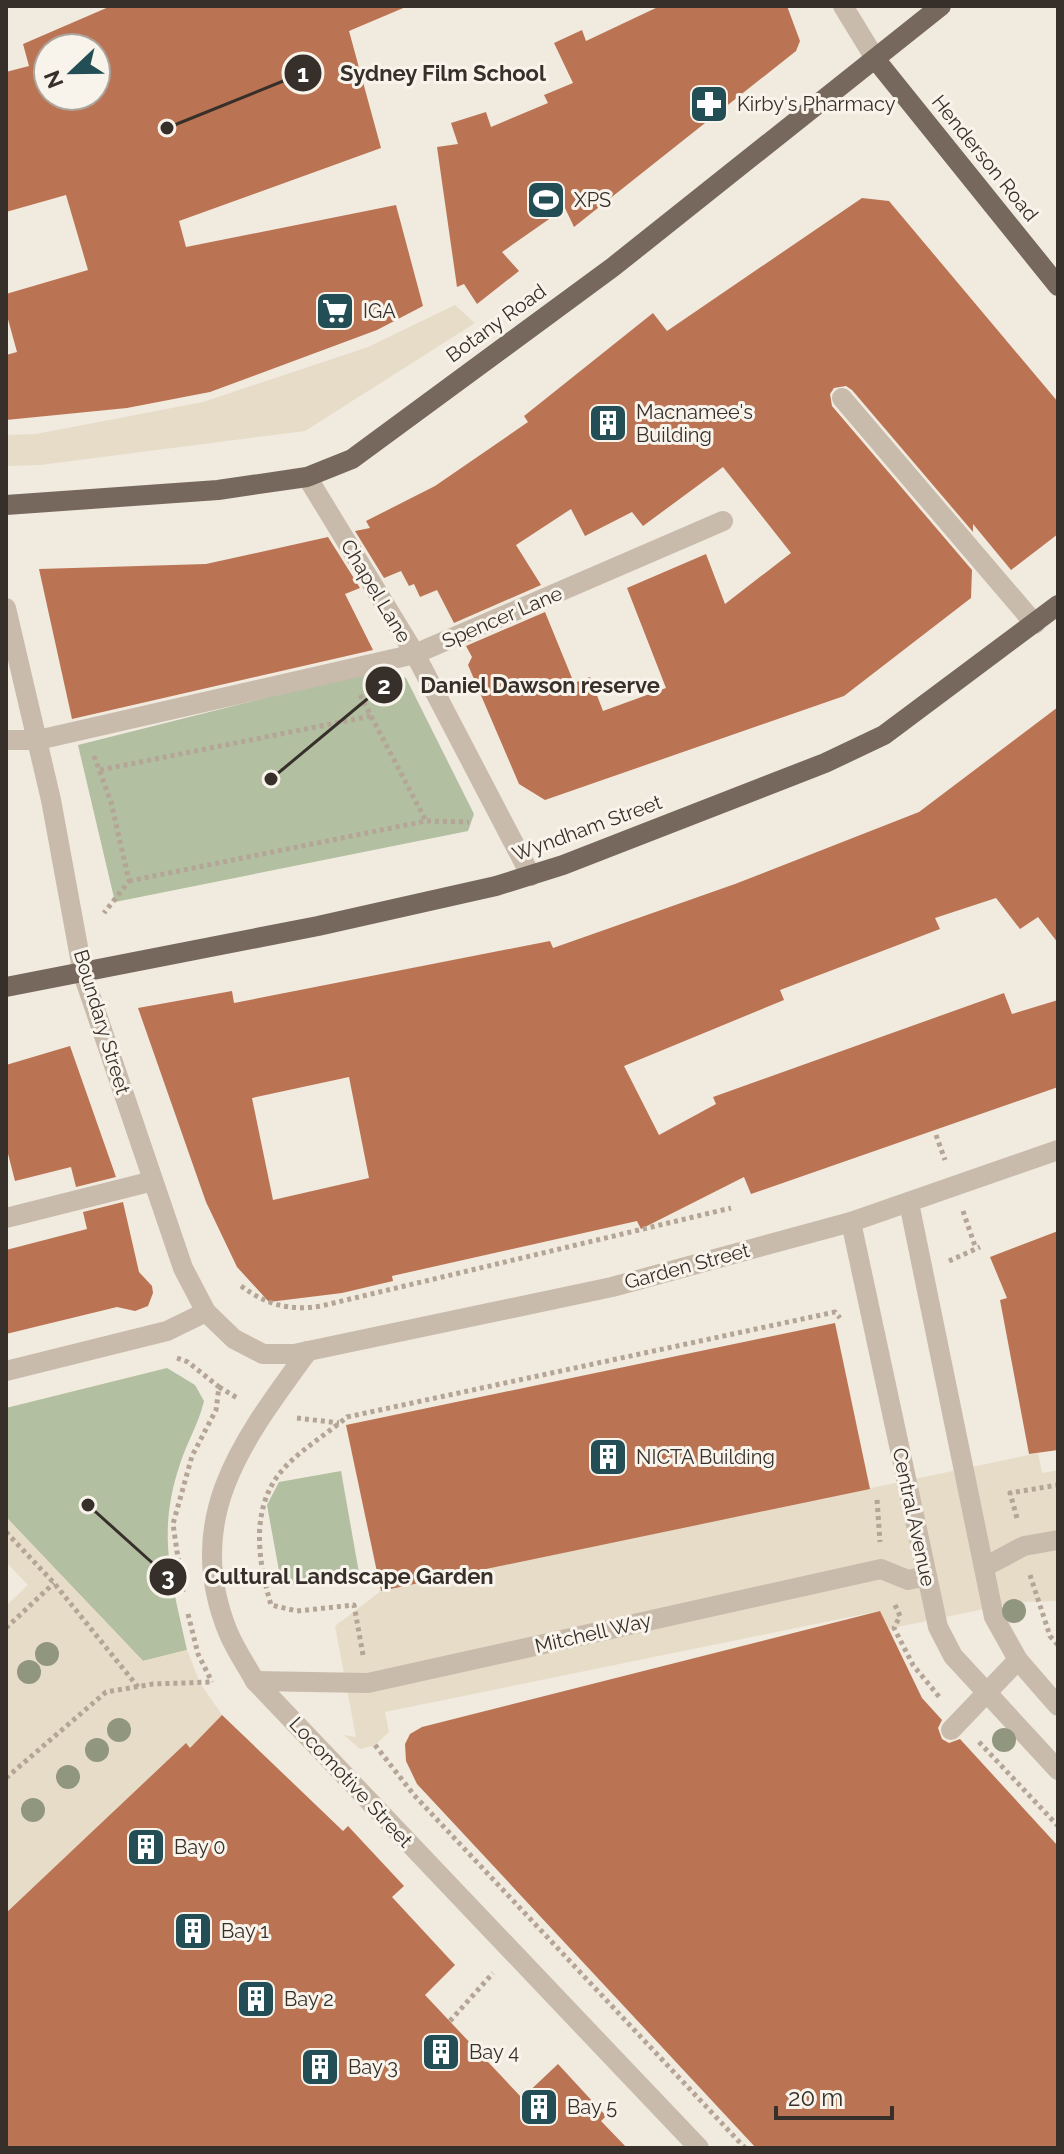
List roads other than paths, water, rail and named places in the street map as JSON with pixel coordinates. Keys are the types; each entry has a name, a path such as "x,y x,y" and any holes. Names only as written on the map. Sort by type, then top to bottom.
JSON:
{"main road":[{"name":"Botany Road","path":"6,505 218,490 307,477 352,459 613,267 941,6"},
{"name":"Henderson Road","path":"876,60 1058,286"},
{"name":"Wyndham Street","path":"6,987 318,926 531,876 851,752 910,717 1058,605"}],"street":[{"path":"843,6 876,60"},
{"path":"842,398 1035,624"},
{"name":"Chapel Lane","path":"307,477 415,654 531,876"},
{"name":"Spencer Lane","path":"6,740 38,740 415,654 723,521"},
{"name":"Boundary Street","path":"6,608 38,740 83,974 183,1268 206,1312 249,1350 278,1356 308,1351"},
{"name":"Garden Street","path":"308,1351 612,1287 851,1222 1058,1150"},
{"path":"6,1218 153,1181"},
{"path":"909,1203 994,1617 1018,1660 1058,1706"},
{"name":"Central Avenue","path":"851,1222 938,1627 953,1656 1058,1770"},
{"path":"6,1371 167,1331 206,1312"},
{"name":"Locomotive Street","path":"308,1351 267,1407 232,1466 214,1514 214,1589 228,1634 255,1681 699,2148"},
{"path":"992,1563 1024,1546 1058,1540"},
{"name":"Mitchell Way","path":"255,1681 368,1683 881,1569 908,1580 926,1576"},
{"path":"951,1730 1018,1660"}],"place":[{"name":"Kirby's Pharmacy","path":"709,104"},
{"name":"Sydney Film School","path":"167,128"},
{"name":"XPS","path":"546,200"},
{"name":"IGA","path":"335,311"},
{"name":"Macnamee's Building","path":"608,423"},
{"name":"Daniel Dawson reserve","path":"271,779"},
{"name":"NICTA Building","path":"608,1457"},
{"name":"Cultural Landscape Garden","path":"88,1505"},
{"name":"Bay 0","path":"146,1847"},
{"name":"Bay 1","path":"193,1931"},
{"name":"Bay 2","path":"256,1999"},
{"name":"Bay 4","path":"441,2052"},
{"name":"Bay 3","path":"320,2067"},
{"name":"Bay 5","path":"539,2107"}]}
